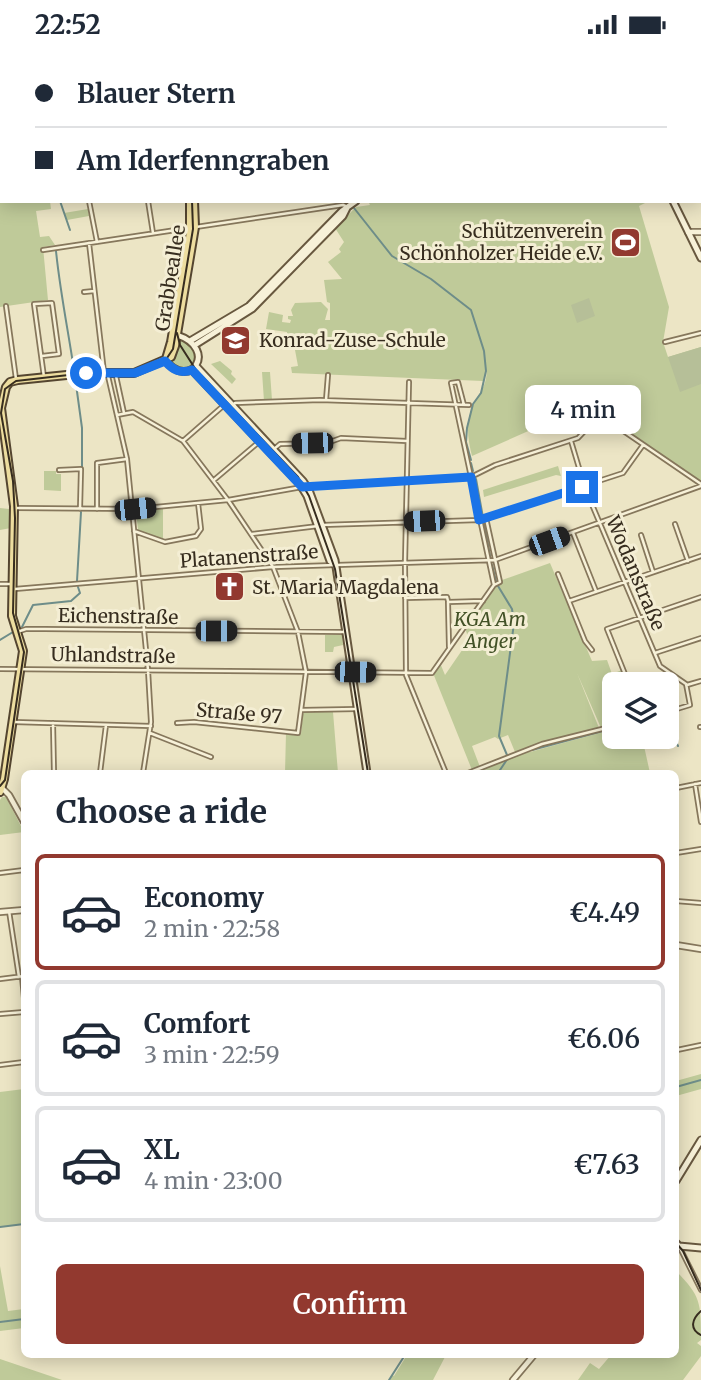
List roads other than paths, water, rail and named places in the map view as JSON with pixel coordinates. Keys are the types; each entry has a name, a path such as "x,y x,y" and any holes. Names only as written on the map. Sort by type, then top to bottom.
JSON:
{"main road":[{"name":"Grabbeallee","path":"165,361 173,354 192,228 192,203"},
{"path":"192,343 252,310 353,203"},
{"path":"677,203 701,257"},
{"path":"175,334 192,343 199,354 194,368"},
{"path":"1,789 14,722 23,651 12,616 14,509 1,415 1,402 6,387 17,380 44,377 135,373 165,361 176,371 183,372 194,368"},
{"path":"194,368 274,449 305,487 335,559 367,770"},
{"path":"229,405 305,487"},
{"path":"679,1176 701,1140"},
{"path":"679,1245 701,1248"}],"street":[{"path":"89,203 97,242"},
{"path":"148,203 153,233"},
{"path":"43,250 343,205 348,207"},
{"path":"688,232 701,232"},
{"path":"89,243 94,291 127,459 151,726 144,770"},
{"path":"84,292 94,291"},
{"path":"42,356 59,354 52,303 36,303 34,310 44,377"},
{"path":"6,306 17,380"},
{"path":"665,342 701,333"},
{"path":"109,373 124,413"},
{"path":"326,400 328,375"},
{"path":"409,382 405,563 406,673 445,770"},
{"path":"464,405 458,382 451,383 471,477 495,560 496,585"},
{"path":"183,441 235,403 326,400 469,405"},
{"path":"117,415 133,412 183,441 228,500 273,567 298,632 306,671 302,710 357,709"},
{"path":"14,509 132,509 228,500 305,487 471,477 495,465 583,435 600,415 701,485"},
{"path":"274,449 280,444 327,443 341,438 407,441"},
{"name":"Wodanstraße","path":"571,440 585,486 660,666 687,686"},
{"path":"213,481 260,441"},
{"path":"251,534 320,526 483,519 625,471 643,445"},
{"path":"97,509 97,463 127,459"},
{"path":"58,470 81,469 80,509"},
{"path":"0,471 10,470"},
{"path":"495,560 701,485"},
{"path":"134,531 165,542 196,537 201,529 198,503"},
{"path":"483,519 488,561 496,585"},
{"path":"676,524 688,561"},
{"path":"573,533 596,591"},
{"path":"641,535 653,572"},
{"path":"569,601 701,556"},
{"name":"Platanenstraße","path":"0,585 12,587 273,567 495,560"},
{"path":"558,574 585,641 592,650"},
{"name":"Uhlandstraße","path":"0,669 432,673 496,585"},
{"path":"338,591 405,590"},
{"path":"405,598 447,597 450,648"},
{"path":"624,672 607,629 701,597"},
{"path":"448,601 483,601"},
{"name":"Eichenstraße","path":"17,632 26,629 345,632"},
{"path":"655,653 701,638"},
{"path":"679,708 690,705 687,686 701,681"},
{"name":"Straße 97","path":"177,723 194,722 298,733 302,710"},
{"path":"14,722 151,726"},
{"path":"53,723 54,770"},
{"path":"100,770 106,725"},
{"path":"476,770 541,744 602,729"},
{"path":"150,733 211,757"},
{"path":"679,788 701,783"},
{"path":"695,785 701,822"},
{"path":"1,789 21,818"},
{"path":"679,853 701,849"},
{"path":"0,873 21,870"},
{"path":"679,901 701,903"},
{"path":"0,912 21,910"},
{"path":"9,911 21,971"},
{"path":"679,945 701,949"},
{"path":"0,979 21,976"},
{"path":"0,1014 21,1012"},
{"path":"679,1050 701,1045"},
{"path":"0,1065 21,1062"},
{"path":"679,1249 701,1290"},
{"path":"513,1380 531,1358"}],"waterway":[{"path":"61,203 70,230"},
{"path":"354,208 392,256 431,279 471,310 484,351 486,371 481,393 473,404 467,428 466,442 471,460"},
{"path":"56,251 74,370"},
{"path":"75,377 82,428 82,506"},
{"path":"471,463 473,471"},
{"path":"476,479 490,556"},
{"path":"77,581 81,512"},
{"path":"492,565 496,581"},
{"path":"498,586 512,609 514,623 499,736 507,755"},
{"path":"22,627 33,605 71,601 80,593 78,587"},
{"path":"0,640 13,632"},
{"path":"532,750 602,731"},
{"path":"500,770 508,758"},
{"path":"679,1086 701,1080"},
{"path":"0,1227 21,1224"},
{"path":"0,1322 21,1319"},
{"path":"389,1380 403,1358"}],"tram line":[{"path":"0,786 5,780 24,652 13,613 15,518 13,481 1,413 5,389 16,381 86,373 137,373 165,361 173,349 193,229 192,203"},
{"path":"177,333 180,345 196,370 298,477 309,496 335,569 368,770"},
{"path":"679,1246 701,1290"},
{"path":"701,1311 693,1324 701,1335"}],"place":[{"name":"Schützenverein Schönholzer Heide e.V.","path":"626,242"},
{"name":"Konrad-Zuse-Schule","path":"236,340"},
{"name":"St. Maria Magdalena","path":"229,587"}],"park label":[{"name":"KGA Am Anger","path":"490,630"}]}
